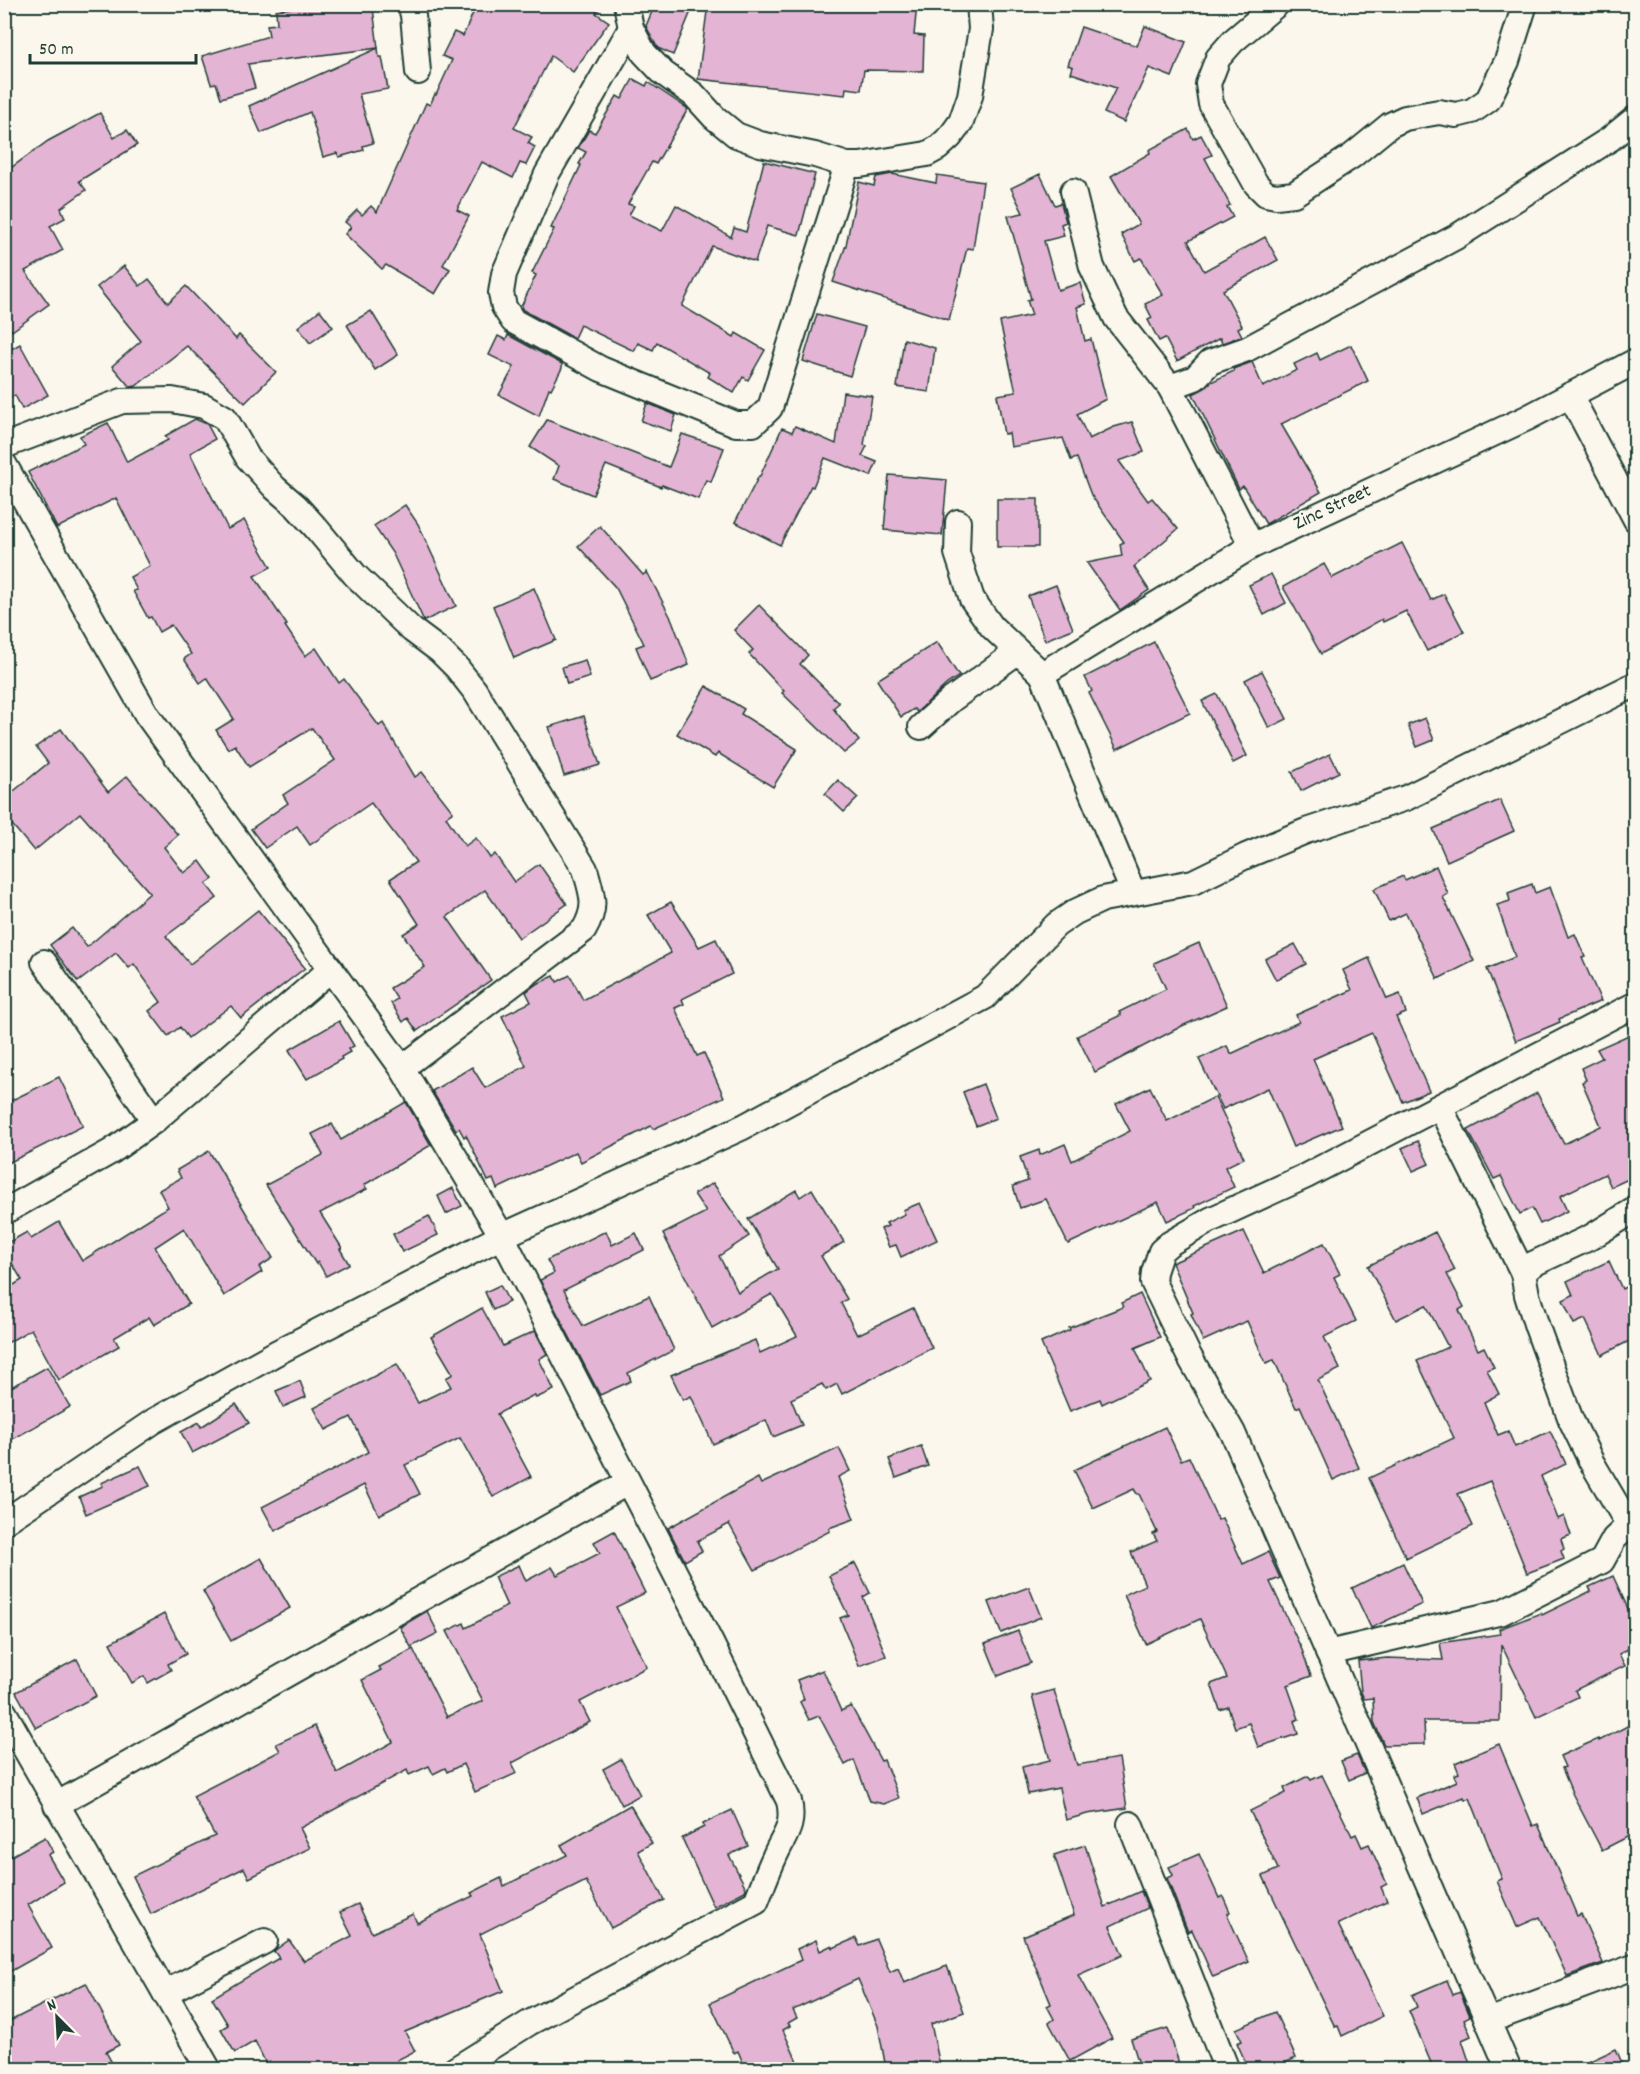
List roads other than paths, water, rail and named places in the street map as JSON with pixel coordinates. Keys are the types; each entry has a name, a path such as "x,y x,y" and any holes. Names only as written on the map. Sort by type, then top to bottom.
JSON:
{"street":[{"path":"410,4 418,72"},
{"path":"626,4 631,28 644,53 663,73 694,94 714,117 736,135 760,144 815,155 847,165 860,165 927,153 938,148 950,137 961,122 970,96 981,29 980,4"},
{"path":"1277,4 1233,41 1218,58 1208,84 1211,104 1256,184 1266,194 1276,196 1294,194 1352,156 1390,125 1406,118 1439,112 1456,115 1472,111 1488,100 1507,61 1525,4"},
{"path":"631,28 547,174 504,274 502,300 513,321 601,369 736,424 753,424 770,408 847,165"},
{"path":"1170,387 1194,378 1210,362 1247,349 1456,237 1610,139 1635,118"},
{"path":"1073,191 1092,267 1116,318 1170,387 1252,546"},
{"name":"Zinc Street","path":"1042,674 1252,546 1527,418 1635,362"},
{"path":"1570,395 1635,520"},
{"path":"4,446 122,401 172,400 204,406 225,418 248,458 275,488 296,506 356,575 412,630 440,651 475,691 585,869 593,899 592,916 584,930 402,1068"},
{"path":"4,464 147,715 402,1068 502,1236 711,1643 789,1801 792,1814 789,1827 756,1902 529,2023 454,2070"},
{"path":"958,522 957,553 972,599 992,627 1042,674 1133,892"},
{"path":"921,727 951,700 1017,652"},
{"path":"4,1522 154,1421 276,1353 502,1236 743,1127 985,997 1033,947 1065,918 1102,899 1193,882 1246,856 1306,831 1407,798 1635,685"},
{"path":"44,963 154,1121"},
{"path":"4,1212 112,1151 154,1121 331,969"},
{"path":"1509,2070 1233,1433 1188,1353 1154,1282 1154,1272 1161,1251 1210,1220 1306,1176 1635,1004"},
{"path":"1328,1653 1502,1612 1602,1561 1614,1539 1632,1521 1591,1461 1571,1420 1536,1328 1523,1273 1440,1107"},
{"path":"1523,1273 1533,1264 1598,1232 1635,1209"},
{"path":"56,1806 627,1483"},
{"path":"4,1712 209,2070"},
{"path":"1130,1824 1227,2070"},
{"path":"165,1993 265,1941"},
{"path":"1488,2021 1635,1966"}]}
